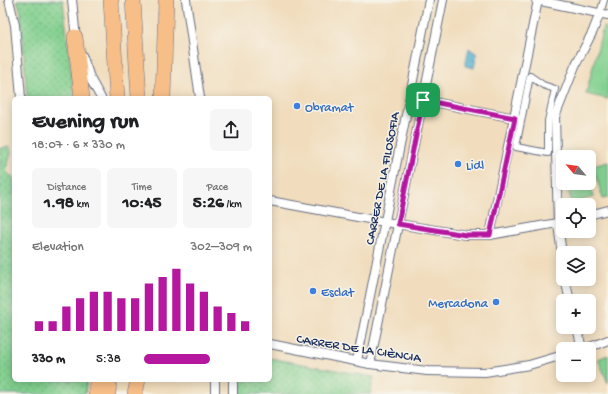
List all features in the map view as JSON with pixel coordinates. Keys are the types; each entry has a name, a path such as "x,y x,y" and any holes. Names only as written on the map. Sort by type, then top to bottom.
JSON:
{"highway":[{"path":"111,0 116,94"},
{"path":"133,0 139,96"},
{"path":"163,96 166,0"},
{"path":"75,37 82,96"},
{"path":"96,394 97,382"},
{"path":"108,394 109,382"},
{"path":"132,394 133,382"},
{"path":"135,394 138,382"}],"street":[{"path":"9,0 14,24 21,96"},
{"path":"72,0 75,37 91,80 100,96"},
{"path":"186,0 200,96"},
{"name":"CARRER DE LA FILOSOFIA","path":"357,361 429,0"},
{"name":"CARRER DE LA FILOSOFIA","path":"370,364 443,0"},
{"path":"490,235 515,118 537,0 604,14"},
{"path":"559,198 555,117 574,66 604,14 604,0"},
{"path":"530,76 543,85 555,89 548,121 548,153 516,147 530,76"},
{"path":"423,100 515,118"},
{"path":"272,201 466,235 490,235 556,224"},
{"path":"596,213 608,210"},
{"path":"596,344 608,340"},
{"name":"CARRER DE LA CIÈNCIA","path":"272,344 370,364 427,371 485,372 529,365 556,357"},
{"path":"215,382 215,394"},
{"path":"233,382 233,394"}],"green space":[{"path":"17,0 63,0 74,96 27,96 21,13"},
{"path":"603,27 608,29 608,99 586,94"},
{"path":"10,147 11,153 6,171 12,177 12,382 87,382 85,394 0,394 0,148"},
{"path":"608,162 608,197 603,199 596,176 596,165"},
{"path":"568,190 591,190 593,197 590,198 570,198"},
{"path":"608,355 608,383 598,359"},
{"path":"272,358 374,377 370,394 239,394 239,382 272,382"}],"water":[{"path":"469,48 477,54 474,68 465,66"}],"place":[{"name":"Obramat","path":"297,106"},
{"name":"Lidl","path":"458,164"},
{"name":"Esclat","path":"313,291"},
{"name":"Mercadona","path":"496,302"}],"route":[{"path":"423,100 515,118 490,235 466,235 398,224 423,100"}]}
